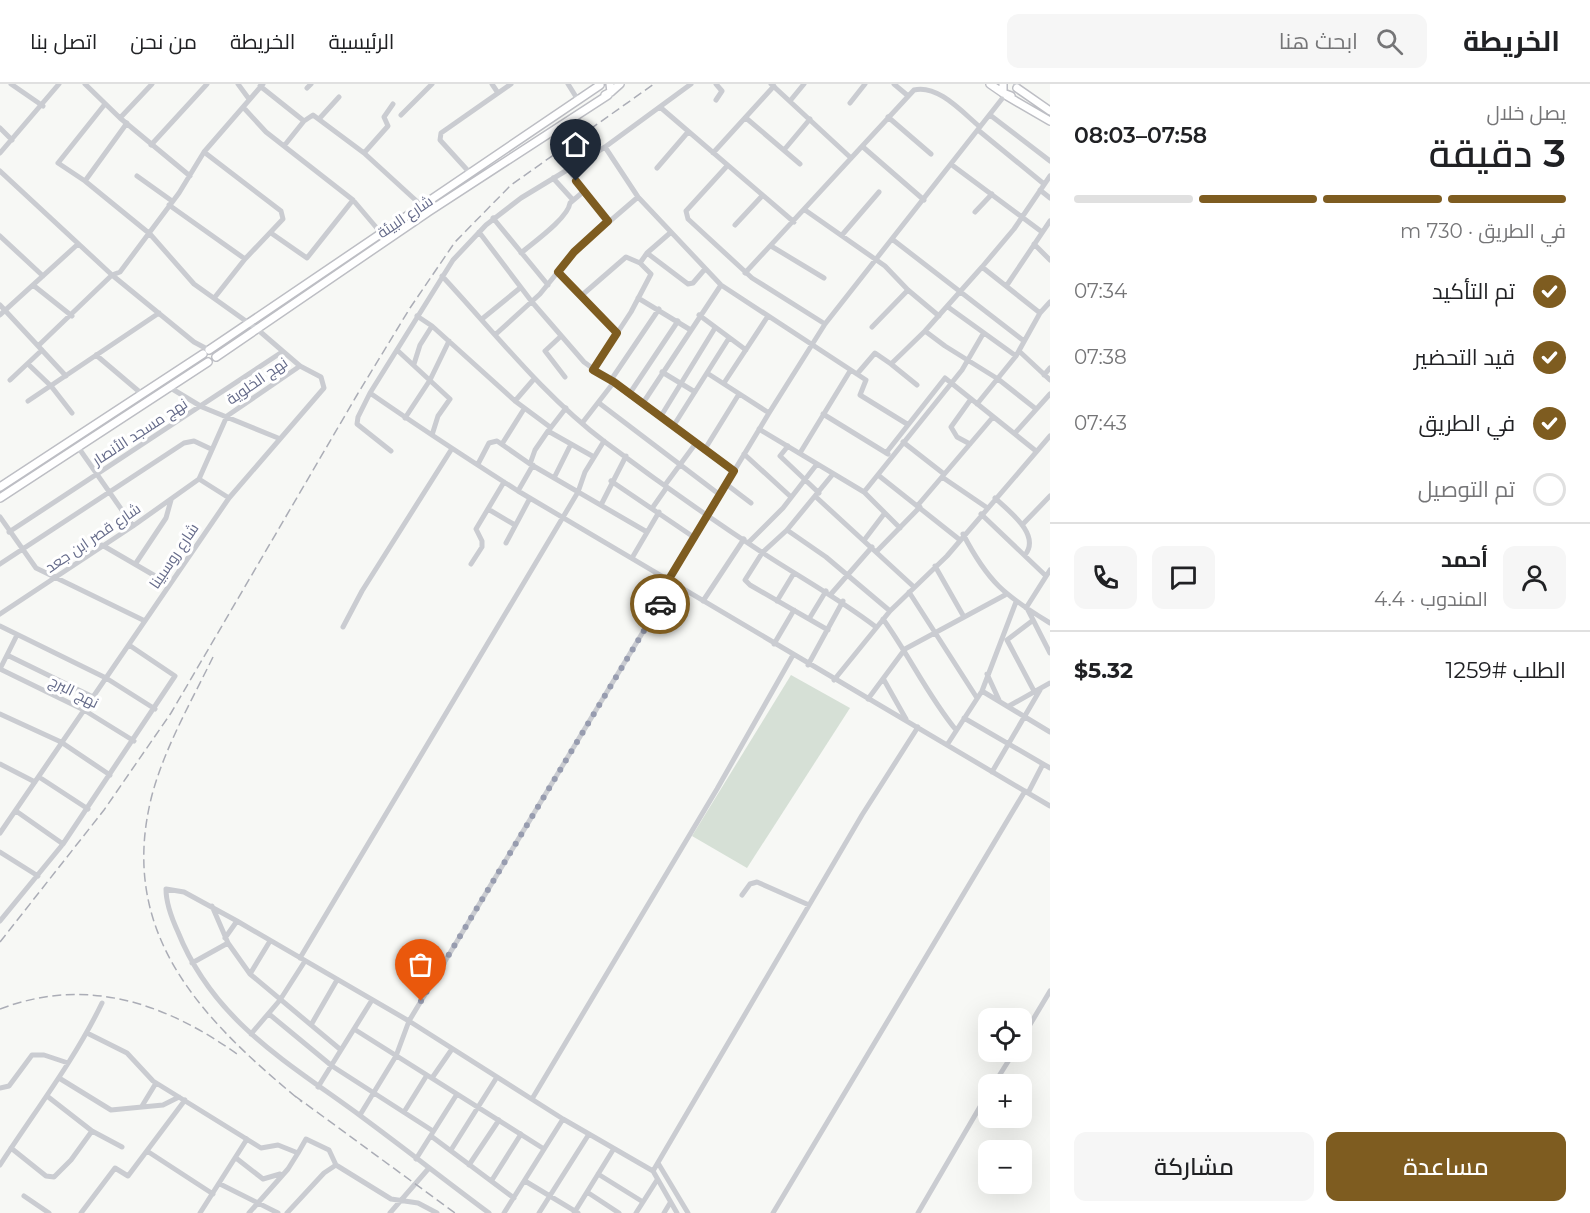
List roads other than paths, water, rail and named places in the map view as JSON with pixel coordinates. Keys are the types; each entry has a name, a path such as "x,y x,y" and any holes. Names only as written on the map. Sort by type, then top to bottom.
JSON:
{"main road":[{"name":"شارع البيئة","path":"0,487 206,352 600,84"},
{"path":"600,84 600,93 610,90"},
{"name":"شارع البيئة","path":"0,498 216,357 620,84"},
{"path":"990,84 1050,121"},
{"path":"1003,84 1005,95"},
{"path":"1005,95 1014,94 1016,85 1050,111"},
{"path":"208,362 203,358 206,352 216,357"}],"street":[{"path":"11,84 43,106"},
{"path":"0,153 43,106 59,84"},
{"path":"84,84 151,145 190,176"},
{"path":"120,118 152,84"},
{"path":"151,145 207,84"},
{"path":"238,84 249,99"},
{"path":"492,84 498,93"},
{"path":"470,173 455,158 440,137 511,84"},
{"path":"568,84 578,100"},
{"path":"391,451 357,424 358,417 417,316 464,246 493,219 521,198 605,147 691,84"},
{"path":"716,84 722,91 716,100"},
{"path":"790,101 804,84"},
{"path":"850,103 865,84"},
{"path":"894,84 907,94"},
{"path":"10,380 112,275 120,272 150,234 159,216 190,176 204,152 262,85 304,121"},
{"path":"401,115 428,85"},
{"path":"713,153 746,118 772,85 852,158"},
{"path":"745,273 863,147 907,94 920,88 932,89 1044,184"},
{"path":"360,1115 396,1056 409,1021 671,581 726,484 812,344 825,324 1005,95"},
{"path":"319,119 339,98"},
{"name":"شارع روسبينا","path":"0,833 230,498 278,438 324,387 321,377 300,366 257,329 194,284 150,234 59,162 105,104"},
{"path":"364,153 388,126 384,117 393,104"},
{"path":"243,107 266,132 353,200 381,233"},
{"path":"660,107 794,222"},
{"path":"284,146 304,121 312,115 364,153 422,206"},
{"path":"990,115 1050,161"},
{"path":"888,117 931,154"},
{"path":"746,118 800,164"},
{"path":"784,150 810,119"},
{"path":"85,181 128,123"},
{"path":"0,129 12,140"},
{"path":"657,168 688,132"},
{"path":"605,147 638,197 721,285 867,381 860,395 907,424"},
{"path":"863,147 924,200"},
{"path":"204,152 281,211 283,219 245,259 215,297"},
{"path":"952,165 1042,232"},
{"path":"727,166 686,214 745,273 825,324"},
{"path":"569,170 583,192 608,221"},
{"path":"0,171 112,275 206,352"},
{"path":"137,176 245,259"},
{"path":"891,364 926,331 982,267 1022,217 1050,176"},
{"path":"553,178 573,200"},
{"path":"1040,190 1050,198"},
{"path":"521,253 550,229 569,210 569,205 573,200 583,192"},
{"path":"842,235 879,192"},
{"path":"975,212 992,194"},
{"path":"735,225 762,196"},
{"path":"496,334 532,302 574,252 638,197"},
{"path":"271,233 307,258 353,200"},
{"path":"805,210 885,266 908,290 939,316"},
{"path":"493,219 548,285"},
{"path":"1007,285 1050,221"},
{"path":"478,232 560,337 593,370 630,393 734,471"},
{"path":"640,263 647,253 670,233"},
{"path":"0,236 43,276"},
{"path":"892,239 1024,341"},
{"path":"3,313 78,244"},
{"path":"1034,244 1050,260"},
{"path":"771,246 824,278"},
{"path":"647,253 688,284 693,283 705,269"},
{"path":"581,296 626,257 640,263 651,274 593,370"},
{"path":"982,267 1040,313"},
{"path":"558,272 617,333"},
{"path":"442,276 534,379 604,441 762,553 828,592 876,627"},
{"path":"33,285 72,316"},
{"path":"643,403 689,329 721,285"},
{"path":"482,319 520,288"},
{"path":"872,327 908,290"},
{"path":"638,298 689,329"},
{"path":"977,404 1017,353 1040,313 1050,302"},
{"path":"0,305 3,313 66,375"},
{"path":"948,306 983,334 1017,353 1050,380"},
{"path":"584,422 599,403 659,309"},
{"path":"28,401 159,313"},
{"path":"699,315 747,350"},
{"path":"417,316 449,340 524,409 549,429 594,458"},
{"path":"724,383 768,316"},
{"path":"630,393 678,321"},
{"path":"414,364 420,345 432,326"},
{"path":"661,416 716,328"},
{"path":"926,331 945,346 998,378 1036,409"},
{"path":"889,455 903,442 952,383 983,334"},
{"path":"560,337 545,351 565,377"},
{"path":"674,425 729,338"},
{"path":"405,418 430,380 449,340"},
{"path":"397,350 450,399 438,416 432,435"},
{"name":"نهج مسجد الأنصار","path":"9,532 98,475 174,421 202,407 282,352"},
{"path":"857,374 875,353 916,385"},
{"path":"96,355 142,394"},
{"path":"28,364 51,386 72,413"},
{"name":"نهج الخلوية","path":"227,416 300,366"},
{"path":"1044,375 1050,368"},
{"path":"800,453 850,371"},
{"path":"662,372 695,392"},
{"path":"707,373 769,413"},
{"path":"515,401 534,379"},
{"path":"864,492 878,475 907,424 944,379 1036,451"},
{"path":"169,387 202,407 278,438"},
{"path":"370,393 451,450 478,464 518,491 1050,806"},
{"path":"705,449 739,394"},
{"path":"1015,433 1050,394"},
{"path":"970,444 957,437 951,427 971,399"},
{"path":"599,403 720,495"},
{"path":"518,491 535,450 566,408"},
{"path":"502,444 524,409"},
{"path":"823,414 889,455"},
{"path":"227,416 199,479 230,498"},
{"path":"809,619 828,592 900,528 993,417"},
{"path":"759,429 864,492 900,528"},
{"path":"834,680 890,611 962,537 1036,451 1049,440"},
{"path":"0,564 110,494 184,443 194,441 211,448"},
{"path":"478,464 489,443 493,441 502,444 554,478 647,532"},
{"path":"251,1034 280,1000 578,492 604,441"},
{"path":"903,442 943,476 986,507"},
{"path":"653,507 696,443"},
{"path":"554,478 571,444"},
{"path":"788,446 780,456 865,539 911,589 977,698"},
{"path":"78,447 133,526"},
{"path":"343,627 362,591 451,450"},
{"path":"744,454 791,497"},
{"path":"601,505 611,481 626,456"},
{"path":"703,601 746,540 791,497 817,464"},
{"path":"828,630 745,580 762,553 787,530 833,474"},
{"path":"878,475 962,537 983,570 1005,595 1050,623"},
{"name":"شارع قصر ابن جعد","path":"0,614 133,526 199,479"},
{"path":"611,481 653,507 695,538"},
{"path":"471,564 482,547 481,538 476,534 476,529 504,482"},
{"path":"726,484 751,503"},
{"path":"1022,525 1050,496"},
{"path":"506,543 530,498"},
{"path":"995,498 1022,525 1031,543 1025,555"},
{"path":"136,563 166,518 171,500"},
{"path":"488,509 515,525"},
{"path":"632,558 659,512"},
{"path":"865,539 884,514"},
{"path":"981,514 1046,576"},
{"path":"0,517 36,568 145,621"},
{"path":"787,530 890,611"},
{"path":"102,545 169,584"},
{"path":"935,566 964,618"},
{"path":"1027,609 1050,570"},
{"path":"777,601 794,573"},
{"path":"868,699 884,681 905,649 1005,595"},
{"path":"808,664 843,602"},
{"path":"947,745 982,691 987,674 1005,637 1016,602"},
{"path":"1027,609 1049,651"},
{"path":"774,644 794,610"},
{"path":"883,619 905,649 942,714 956,730"},
{"path":"1005,637 1032,621"},
{"path":"0,626 106,678 155,709"},
{"path":"0,669 17,635"},
{"path":"1005,637 1039,689 1050,691"},
{"path":"0,921 3,912 9,913 88,809 175,676 129,645"},
{"path":"7,655 93,697"},
{"path":"532,1099 717,789 793,655"},
{"name":"نهج البرج","path":"0,669 84,710 134,741"},
{"path":"987,674 1000,701"},
{"path":"884,681 907,721"},
{"path":"1009,706 1050,683"},
{"path":"992,772 1039,689"},
{"path":"982,691 1050,732"},
{"path":"0,714 62,742 110,775"},
{"path":"964,718 1050,768"},
{"path":"653,1172 809,905 918,727"},
{"path":"0,764 37,779 88,809"},
{"path":"773,1213 1043,764"},
{"path":"16,811 63,844"},
{"path":"0,852 38,876"},
{"path":"742,895 750,884 758,882 809,905"},
{"path":"489,1213 360,1115 292,1069 224,1007 192,963 171,916 166,889 184,892 212,906 409,1021 613,1150 653,1172 677,1213"},
{"path":"212,906 227,940 250,974 341,1050"},
{"path":"192,963 227,940 237,921"},
{"path":"250,974 270,940"},
{"path":"311,1025 337,980"},
{"path":"1032,1021 1050,991"},
{"path":"318,1087 372,1000"},
{"path":"0,1165 59,1078 87,1033 102,1003"},
{"path":"269,1014 332,1066 404,1112 514,1198"},
{"path":"354,1029 544,1149"},
{"path":"87,1033 127,1053 156,1083 263,1149 278,1145 298,1153"},
{"path":"404,1112 452,1048"},
{"path":"0,1088 9,1086 32,1055 44,1055 68,1063"},
{"path":"451,1150 497,1077"},
{"path":"59,1078 111,1110 163,1105 182,1099"},
{"path":"142,1106 156,1083"},
{"path":"416,1159 457,1094"},
{"path":"47,1096 92,1131 122,1148"},
{"path":"81,1213 115,1167 128,1176 182,1099"},
{"path":"918,1213 978,1110"},
{"path":"504,1213 563,1119"},
{"path":"470,1165 499,1120"},
{"path":"11,1148 46,1176 54,1177 71,1160 92,1131"},
{"path":"492,1180 521,1134"},
{"path":"539,1213 589,1134"},
{"path":"200,1213 247,1139"},
{"path":"249,1213 284,1172 306,1139 329,1150 336,1165 391,1199 418,1203 437,1213"},
{"path":"525,1181 576,1212 613,1150"},
{"path":"147,1151 213,1194"},
{"path":"236,1158 263,1179 284,1172"},
{"path":"658,1162 688,1213"},
{"path":"287,1213 324,1173 336,1165"},
{"path":"390,1213 399,1200 415,1187 429,1168"},
{"path":"598,1174 643,1202"},
{"path":"636,1213 657,1180"},
{"path":"220,1184 278,1213"},
{"path":"587,1192 619,1213"},
{"path":"24,1196 49,1213"},
{"path":"664,1213 670,1203"}],"railway":[{"path":"0,942 104,810 171,713 357,395 410,308 455,242 511,185 654,84"},
{"path":"213,657 171,742 157,777 144,845 146,891 158,932 177,971 202,1006 232,1040 302,1102"},
{"path":"0,1009 32,999 64,995 94,995 124,1000 182,1021 237,1054"},
{"path":"295,1096 455,1213"}]}
